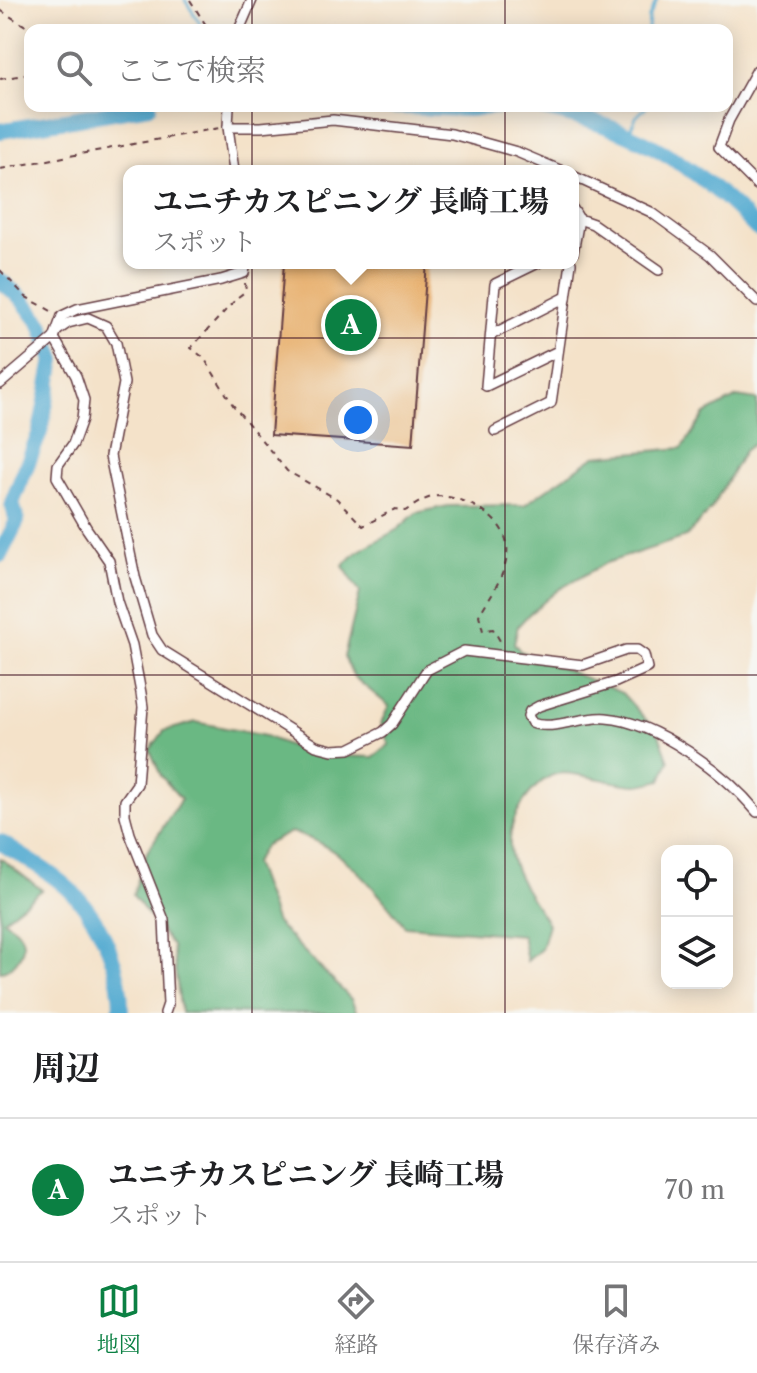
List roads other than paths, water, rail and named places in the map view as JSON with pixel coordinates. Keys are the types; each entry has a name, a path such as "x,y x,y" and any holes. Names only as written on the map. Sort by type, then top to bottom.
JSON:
{"street":[{"path":"242,24 252,0"},
{"path":"757,70 729,120 719,147 757,185"},
{"path":"229,112 233,165"},
{"path":"228,127 333,120 452,134 517,152 544,165"},
{"path":"579,179 651,212 710,255 757,302"},
{"path":"579,219 593,224 659,270"},
{"path":"165,1013 168,1004 164,920 125,815 125,801 137,784 143,707 132,645 117,602 109,561 57,477 58,465 78,431 84,400 56,334 62,316 77,309 241,269"},
{"path":"526,269 495,284 486,386 558,351"},
{"path":"495,431 551,403 570,269"},
{"path":"491,335 566,297"},
{"path":"0,384 36,355 68,323 88,318 106,326 116,343 124,383 110,456 135,577 152,635 162,650 316,746 332,750 349,749 383,732 392,724 427,670 447,658 470,651 583,665 626,650 637,650 644,655 647,668 616,682 539,706 530,711 528,716 532,723 540,726 607,718 634,725 705,762 757,812"}],"waterway":[{"path":"185,0 200,24"},
{"path":"648,24 657,0"},
{"path":"0,131 113,112"},
{"path":"556,112 604,125 663,152 697,175 757,229"},
{"path":"628,134 641,112"},
{"path":"0,280 21,298 41,324 54,360 40,432 12,503 17,521 0,555"},
{"path":"0,842 65,885 84,905 109,948 118,981 121,1013"}],"place":[{"name":"ユニチカスピニング 長崎工場","path":"351,325"}]}
